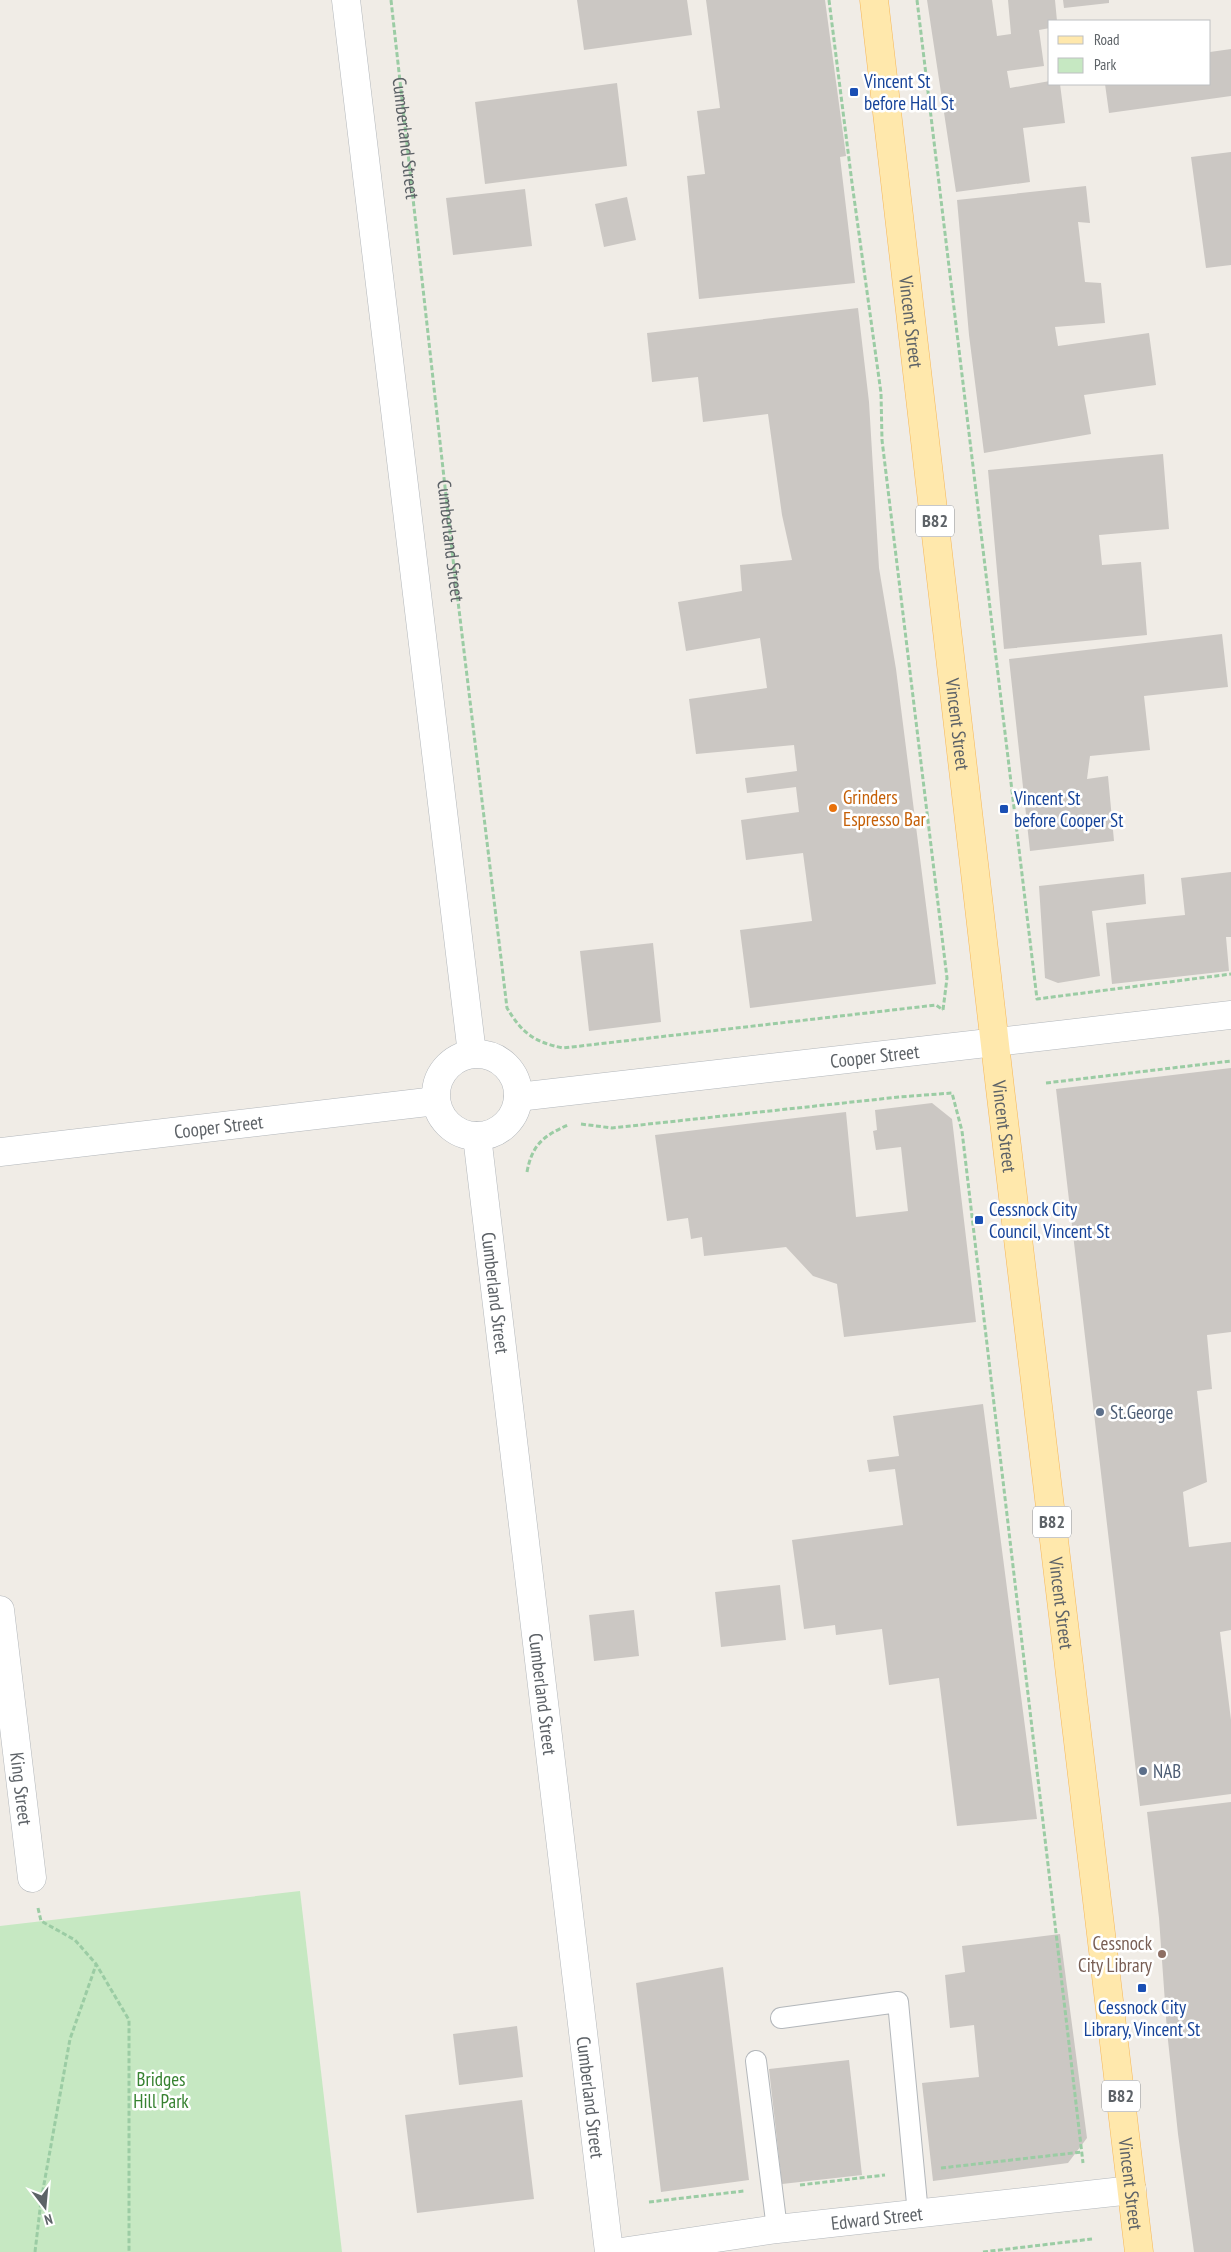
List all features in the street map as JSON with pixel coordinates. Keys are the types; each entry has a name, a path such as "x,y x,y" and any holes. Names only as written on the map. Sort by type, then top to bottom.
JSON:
{"main road":[{"name":"Vincent Street","path":"874,0 1139,2252"}],"street":[{"path":"346,0 472,1054"},
{"name":"Cooper Street","path":"518,1097 1231,1015"},
{"path":"472,1054 486,1054 499,1060 507,1067 515,1079 518,1097 515,1111 507,1123 495,1132 477,1136 463,1134 452,1128 442,1117 436,1102 436,1087 444,1071 454,1061 472,1054"},
{"name":"Cooper Street","path":"0,1152 436,1102"},
{"name":"Cumberland Street","path":"477,1136 609,2252"},
{"name":"King Street","path":"0,1610 32,1878"},
{"name":"Edward Street","path":"621,2252 777,2229 1132,2190"}],"lane":[{"path":"781,2018 898,2002 918,2214"},
{"path":"756,2061 777,2229"}],"path":[{"name":"Cumberland Street","path":"391,0 453,558 507,1008 516,1024 529,1036 546,1044 563,1048 936,1005 943,1010"},
{"name":"Vincent Street","path":"829,0 881,393 882,440 947,978 943,1010"},
{"path":"917,0 1037,999 1231,974"},
{"path":"1046,1082 1231,1061"},
{"path":"527,1172 530,1156 548,1134 573,1122 612,1128 952,1093 962,1131 1084,2167"},
{"path":"32,1878 41,1921 75,1940 96,1964 129,2020 129,2252"},
{"path":"35,2252 41,2201 70,2039 96,1964"},
{"path":"649,2202 1082,2152"},
{"path":"982,2252 1092,2239"}],"green space":[{"name":"Bridges Hill Park","path":"300,1891 342,2252 0,2252 0,1926"}],"building":[{"path":"577,0 687,0 692,35 584,50"},
{"path":"706,0 825,0 846,156 840,157 855,283 699,299 687,176 705,174 697,111 720,108"},
{"path":"927,0 992,0 997,36 1011,34 1008,0 1055,0 1057,20 1048,20 1048,28 1039,30 1044,66 1007,71 1010,88 1048,81 1048,85 1060,85 1065,123 1023,128 1030,182 956,192"},
{"path":"1063,0 1109,0 1109,3 1064,8"},
{"path":"1231,49 1231,96 1109,113 1105,85 1211,85 1211,52"},
{"path":"617,83 627,166 485,184 475,102"},
{"path":"1231,152 1231,265 1206,268 1191,157"},
{"path":"1086,186 1090,223 1078,222 1085,282 1101,283 1105,323 1055,327 1058,346 1149,333 1156,385 1084,395 1091,434 984,453 969,335 957,200"},
{"path":"525,189 532,246 453,255 446,198"},
{"path":"627,197 636,240 604,247 595,204"},
{"path":"858,308 869,402 879,568 896,669 936,984 750,1008 740,930 812,921 803,853 746,860 741,820 799,812 796,787 747,793 745,778 797,771 794,745 696,754 689,699 767,688 760,638 686,651 678,602 742,591 740,565 792,560 782,515 768,414 703,422 698,377 652,382 647,333"},
{"path":"1163,454 1169,529 1099,535 1102,565 1141,562 1147,635 1004,649 988,470"},
{"path":"1222,634 1228,687 1144,696 1150,750 1090,756 1087,779 1108,776 1114,841 1030,851 1009,659"},
{"path":"1231,872 1231,937 1226,937 1229,971 1112,984 1106,923 1185,915 1181,878"},
{"path":"1144,874 1146,904 1092,911 1100,976 1058,983 1045,978 1039,886"},
{"path":"653,943 661,1022 589,1031 580,951"},
{"path":"1231,1068 1231,1332 1207,1335 1212,1389 1197,1391 1207,1482 1183,1492 1189,1547 1231,1542 1231,1630 1220,1632 1231,1720 1231,1794 1140,1806 1056,1089"},
{"path":"932,1103 952,1119 976,1322 844,1337 837,1284 813,1276 786,1247 704,1256 702,1237 691,1239 688,1218 667,1221 655,1135 846,1112 856,1217 908,1211 901,1147 876,1150 873,1131 877,1130 875,1110"},
{"path":"983,1404 1037,1819 957,1826 939,1678 889,1685 882,1629 836,1635 835,1625 804,1629 792,1540 903,1525 895,1469 869,1472 867,1460 899,1456 893,1416"},
{"path":"780,1585 786,1640 721,1647 715,1592"},
{"path":"634,1610 639,1656 594,1661 589,1615"},
{"path":"1231,1802 1231,2252 1194,2252 1178,2134 1167,2031 1159,1918 1147,1812"},
{"path":"1060,1934 1087,2138 1068,2163 933,2181 922,2083 979,2077 974,2025 950,2028 945,1975 965,1972 962,1946"},
{"path":"723,1967 749,2180 661,2192 636,1983"},
{"path":"517,2026 523,2077 459,2085 453,2034"},
{"path":"849,2060 862,2175 782,2184 769,2069"},
{"path":"522,2100 534,2199 417,2213 405,2115"}],"place":[{"name":"Vincent St before Hall St","path":"854,92"},
{"name":"Grinders Espresso Bar","path":"833,808"},
{"name":"Vincent St before Cooper St","path":"1004,809"},
{"name":"Cessnock City Council, Vincent St","path":"979,1220"},
{"name":"St.George","path":"1100,1412"},
{"name":"NAB","path":"1143,1771"},
{"name":"Cessnock City Library","path":"1162,1954"},
{"name":"Cessnock City Library, Vincent St","path":"1142,1988"}]}
